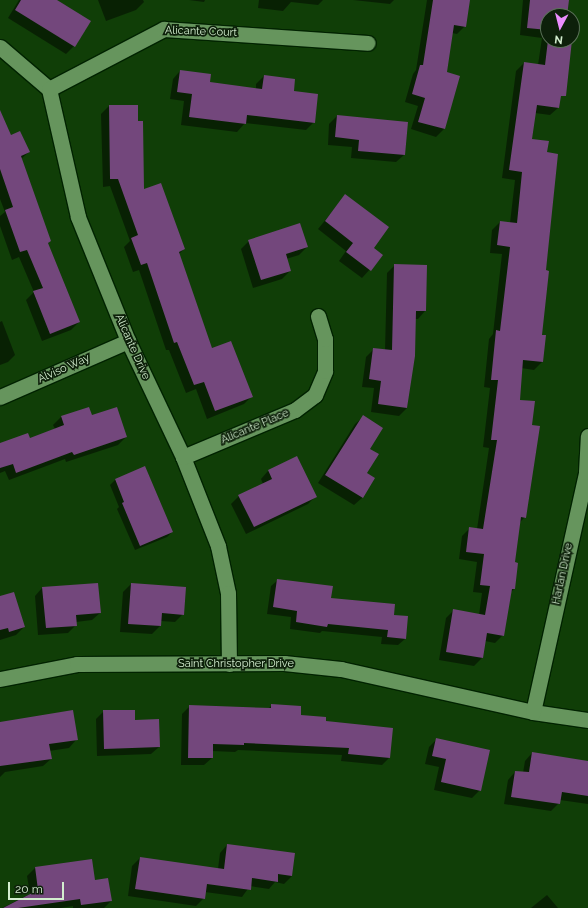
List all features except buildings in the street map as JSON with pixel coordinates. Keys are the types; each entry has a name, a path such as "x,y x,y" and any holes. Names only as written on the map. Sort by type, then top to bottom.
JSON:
{"street":[{"name":"Alicante Court","path":"49,89 164,29 368,43"},
{"path":"0,47 49,89"},
{"name":"Alicante Drive","path":"49,89 78,217 128,341 183,457 218,546 228,593 229,664"},
{"name":"Alicante Place","path":"183,457 295,410 315,395 326,371 325,339 318,316"},
{"name":"Alviso Way","path":"0,397 128,341"},
{"name":"Harlan Drive","path":"533,712 586,472 588,436"},
{"name":"Saint Christopher Drive","path":"0,679 77,664 284,663 341,669 533,712 588,720"}]}
